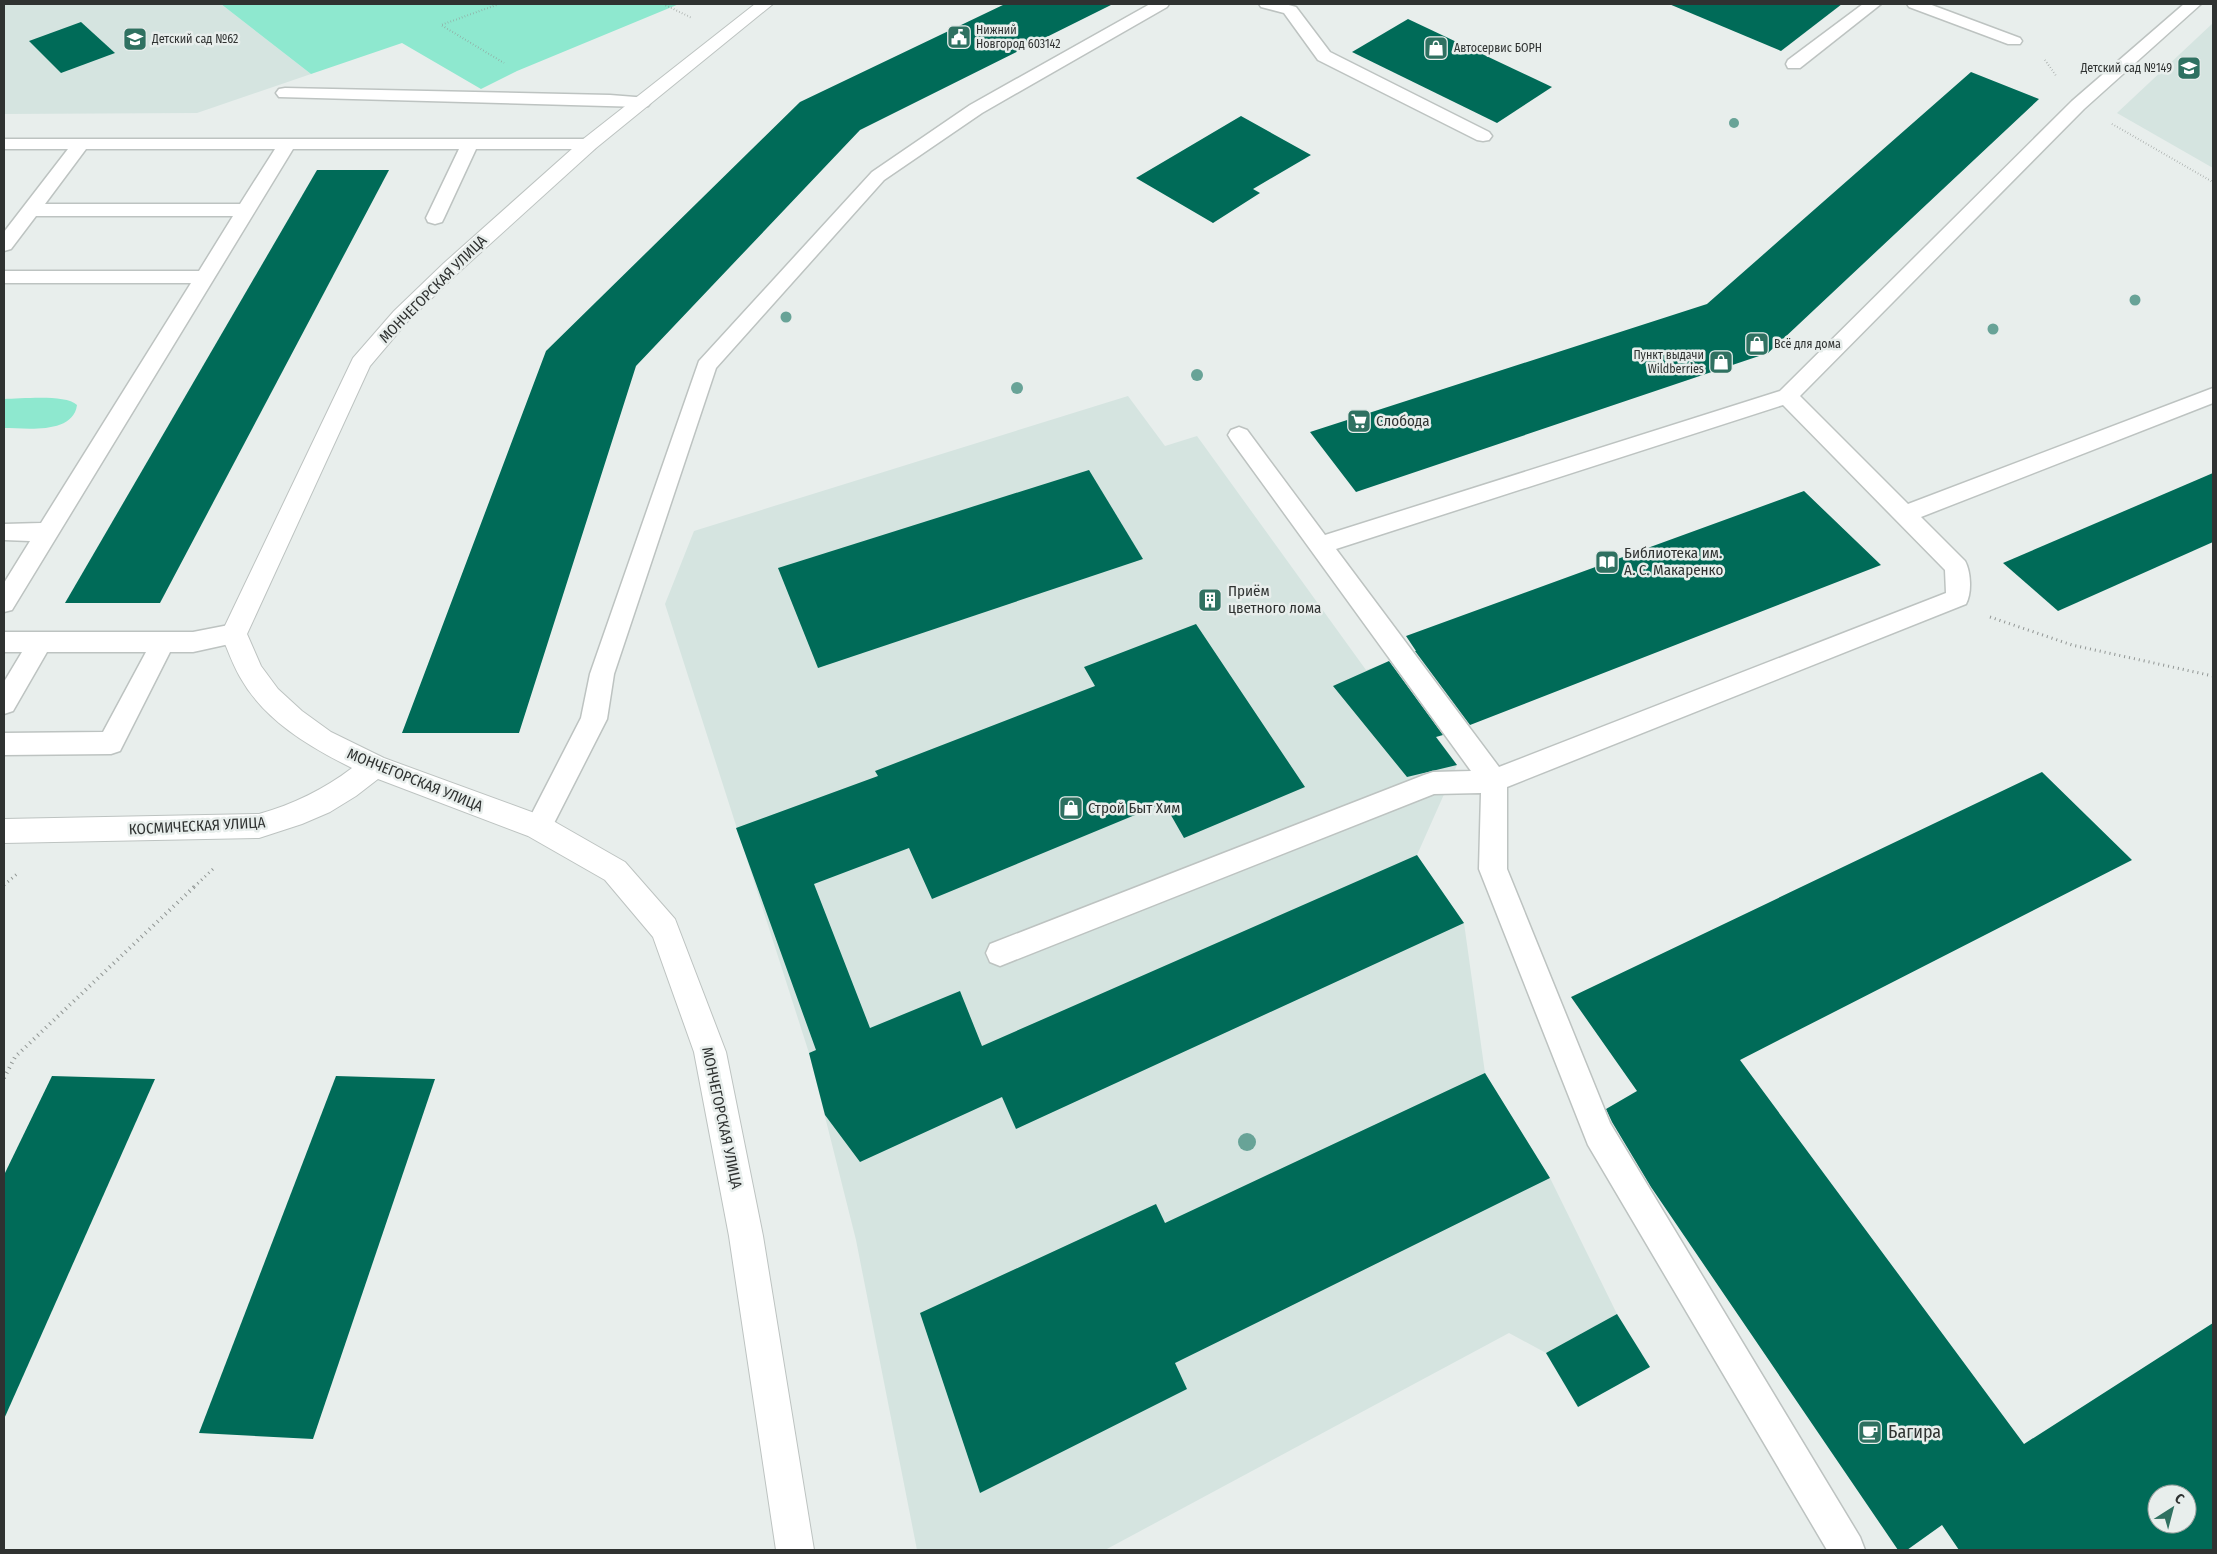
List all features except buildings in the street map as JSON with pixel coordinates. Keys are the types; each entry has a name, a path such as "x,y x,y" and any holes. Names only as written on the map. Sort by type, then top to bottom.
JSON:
{"street":[{"name":"МОНЧЕГОРСКАЯ УЛИЦА","path":"765,4 589,144 444,275 402,316 361,363 234,634 250,671 269,696 293,719 320,740 374,766 538,827 615,871 665,929 710,1052 746,1236 796,1550"},
{"name":"КОСМИЧЕСКАЯ УЛИЦА","path":"4,831 259,826 292,817 323,804 350,786 374,766"}],"lane":[{"path":"538,827 594,719 602,674 706,366 878,176 976,109 1162,4"},
{"path":"1267,4 1290,10 1324,56 1483,136"},
{"path":"1849,4 1869,7"},
{"path":"1914,4 2014,41"},
{"path":"1320,545 1787,396 2078,105 2193,4"},
{"path":"1794,64 1869,7"},
{"path":"285,93 601,99 642,102"},
{"path":"4,144 589,144"},
{"path":"4,245 81,144"},
{"path":"4,603 287,144"},
{"path":"434,218 470,144"},
{"path":"31,210 247,210"},
{"path":"4,277 205,277"},
{"path":"1905,514 2213,395"},
{"path":"1000,953 1433,782 1494,780 1958,598 1957,567 1787,396"},
{"path":"1239,435 1494,780 1493,869 1599,1134 1847,1550"},
{"path":"4,532 48,532"},
{"path":"4,642 193,642 234,634"},
{"path":"4,704 40,642"},
{"path":"4,744 111,743 164,642"}],"path":[{"path":"499,4 441,25 509,66"},
{"path":"1948,602 2072,645 2213,676"},
{"path":"4,1078 15,1057 259,826"}],"shaded area":[{"name":"Детский сад №62","path":"4,4 221,4 311,74 197,113 4,114"},
{"name":"Детский сад №149","path":"2213,23 2213,168 2117,113"},
{"path":"1128,396 1165,446 1197,436 1366,670 1383,664 1457,765 1417,855 1464,923 1485,1073 1550,1178 1617,1314 1546,1353 1509,1333 1105,1550 917,1550 856,1240 809,1053 665,604 694,531"}],"green space":[{"path":"221,4 679,4 517,71 481,89 402,43 311,74"},
{"path":"53,398 63,399 77,405 74,415 58,425 35,429 4,428 4,399"}],"place":[{"name":"Нижний Новгород 603142","path":"959,37"},
{"name":"Детский сад №62","path":"135,39"},
{"name":"Автосервис БОРН","path":"1436,48"},
{"name":"Детский сад №149","path":"2189,68"},
{"name":"Всё для дома","path":"1757,344"},
{"name":"Пункт выдачи Wildberries","path":"1721,362"},
{"name":"Слобода","path":"1359,421"},
{"name":"Библиотека им. А. С. Макаренко","path":"1607,562"},
{"name":"Приём цветного лома","path":"1210,600"},
{"name":"Строй Быт Хим","path":"1071,808"},
{"name":"Багира","path":"1870,1432"}]}
